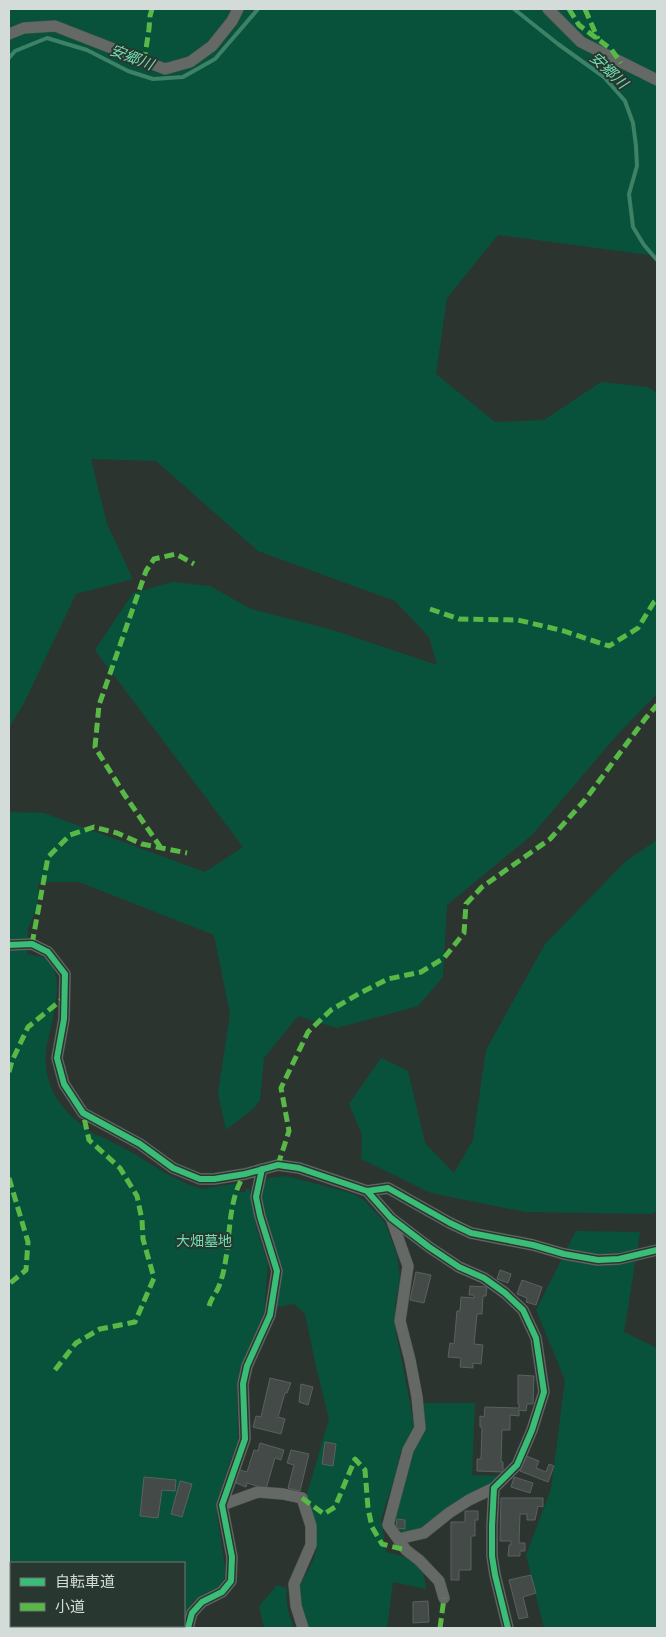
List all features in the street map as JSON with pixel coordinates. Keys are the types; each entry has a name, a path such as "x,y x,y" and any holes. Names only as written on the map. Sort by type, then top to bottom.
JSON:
{"street":[{"path":"9,34 24,28 55,26 165,68 190,62 212,46 232,21 238,9"},
{"path":"548,9 581,42 657,80"},
{"path":"9,945 32,944 48,952 64,974 64,1020 57,1058 64,1084 83,1113 140,1144 173,1168 200,1179 214,1179 246,1174 278,1165 299,1168 366,1192 391,1218 429,1247 459,1267 484,1278 505,1293 523,1310 536,1338 544,1392 532,1430 517,1465 494,1488 469,1500 424,1533 398,1539"},
{"path":"188,1628 192,1613 202,1602 222,1592 231,1581 232,1558 222,1506 245,1439 243,1384 247,1366 270,1315 277,1271 256,1197 262,1169"},
{"path":"366,1192 388,1188 471,1233 533,1245 564,1254 598,1260 619,1259 657,1250"},
{"path":"391,1218 408,1266 400,1321 412,1369 420,1428 408,1450 388,1525 406,1550 419,1560 438,1582 444,1598"},
{"path":"494,1488 492,1556 508,1628"},
{"path":"222,1506 258,1492 284,1494 302,1498 311,1526 311,1545 294,1584 296,1606 303,1628"}],"green space":[{"name":"大畑墓地","path":"9,9 657,9 657,256 498,235 447,298 436,374 495,422 544,420 601,382 648,387 657,393 657,694 617,735 532,835 447,905 443,977 418,1006 337,1028 298,1016 264,1058 260,1100 253,1109 226,1130 218,1093 230,1014 214,935 79,882 39,882 37,909 28,928 27,954 46,959 53,967 56,978 56,1003 46,1051 47,1074 55,1095 72,1117 95,1135 133,1153 187,1184 202,1189 239,1183 237,1192 245,1192 249,1188 257,1230 268,1264 264,1313 237,1383 238,1442 218,1500 217,1515 226,1573 223,1583 220,1587 194,1600 185,1615 185,1562 10,1562 10,1627 180,1628 9,1628 9,812 44,813 205,872 243,847 95,650 133,593 173,582 210,586 251,609 333,630 437,665 429,637 395,601 258,551 156,461 91,459 107,524 133,579 76,594 24,703 9,728"},
{"path":"657,840 657,1211 652,1214 525,1212 431,1193 361,1159 362,1135 349,1104 381,1058 408,1071 425,1143 454,1173 473,1140 486,1050 545,944 626,861"},
{"path":"286,1176 351,1193 364,1200 385,1223 397,1255 400,1278 395,1306 396,1334 414,1425 411,1435 400,1453 396,1473 381,1519 386,1552 402,1556 416,1564 423,1573 426,1589 393,1582 387,1628 304,1628 301,1620 300,1585 313,1561 317,1548 315,1530 304,1504 329,1419 305,1314 294,1304 276,1307 269,1231 261,1193 265,1182 269,1178"},
{"path":"576,1231 640,1232 624,1332 657,1348 657,1628 544,1628 526,1555 551,1489 565,1380 536,1310"},
{"path":"421,1403 475,1403 472,1475 503,1476 427,1527 402,1536 392,1528"},
{"path":"277,1585 287,1588 288,1608 294,1628 264,1628 259,1606"}],"building":[{"path":"500,1270 511,1274 508,1283 497,1279"},
{"path":"416,1272 431,1275 424,1303 410,1300"},
{"path":"522,1280 542,1287 536,1305 526,1302 527,1298 517,1294"},
{"path":"470,1286 487,1287 486,1296 483,1296 482,1314 477,1314 474,1344 483,1345 481,1364 473,1363 473,1368 460,1367 461,1358 448,1357 450,1343 454,1344 457,1311 460,1311 461,1297 474,1298 474,1295 469,1295"},
{"path":"518,1375 534,1376 533,1404 527,1404 526,1411 519,1410 519,1416 510,1415 510,1430 502,1430 501,1462 503,1462 503,1472 477,1471 477,1459 481,1459 482,1427 480,1427 480,1416 484,1417 485,1407 519,1408"},
{"path":"270,1378 291,1383 287,1393 285,1393 278,1417 285,1419 281,1434 253,1427 256,1416 261,1417"},
{"path":"301,1384 313,1387 308,1405 299,1402"},
{"path":"325,1442 336,1444 333,1466 322,1464"},
{"path":"260,1443 284,1450 281,1460 275,1458 266,1489 247,1483 246,1487 236,1483 240,1470 247,1472 254,1450 258,1451"},
{"path":"291,1450 309,1454 300,1491 288,1488 294,1465 287,1463"},
{"path":"526,1456 539,1461 536,1468 546,1472 549,1464 554,1466 548,1482 520,1471"},
{"path":"144,1477 176,1480 175,1491 162,1490 158,1518 140,1516"},
{"path":"514,1477 533,1483 530,1493 511,1487"},
{"path":"180,1481 192,1484 182,1517 171,1514"},
{"path":"501,1498 543,1498 543,1507 538,1506 535,1520 527,1520 527,1514 520,1514 519,1543 525,1543 525,1551 520,1551 520,1556 508,1556 511,1541 500,1541"},
{"path":"465,1511 478,1511 478,1520 475,1520 475,1536 471,1536 471,1570 459,1570 459,1580 451,1580 451,1522 465,1522"},
{"path":"397,1519 405,1520 405,1529 396,1528"},
{"path":"531,1575 536,1593 523,1597 528,1617 519,1619 509,1580"},
{"path":"428,1601 429,1622 413,1623 413,1602"}],"waterway":[{"name":"安郷川","path":"9,58 15,51 47,38 87,50 128,71 153,79 183,77 215,59 258,9"},
{"name":"安郷川","path":"514,9 604,77 625,101 633,123 636,146 637,166 629,194 633,227 644,245 657,260"}],"marked path":[{"path":"144,62 152,9"},
{"path":"569,9 579,25 611,49 621,63"},
{"path":"585,9 598,39"},
{"path":"161,848 95,747 99,705 146,571 154,559 176,554 194,564"},
{"path":"430,609 459,619 518,620 564,631 609,646 638,628 657,600"},
{"path":"278,1165 289,1131 281,1088 308,1032 331,1010 362,992 388,979 421,972 444,958 464,933 466,904 482,887 550,839 585,800 657,705"},
{"path":"32,944 48,857 70,835 94,827 117,833 142,844 187,853"},
{"path":"9,1072 12,1061 28,1027 65,997"},
{"path":"55,1370 76,1343 100,1329 135,1322 154,1278 143,1239 142,1220 137,1196 120,1168 89,1140 83,1113"},
{"path":"209,1306 219,1286 223,1272 234,1199 238,1186 245,1174"},
{"path":"9,1178 28,1242 26,1270 9,1284"},
{"path":"302,1498 324,1514 335,1507 355,1459 365,1470 368,1508 372,1527 382,1544 406,1550"},
{"path":"440,1628 444,1598"}],"cycle path":[{"path":"9,945 32,944 48,952 65,974 64,1019 57,1058 64,1084 83,1113 140,1144 173,1168 200,1179 214,1179 245,1174 278,1165 299,1168 367,1191 388,1188 471,1233 598,1260 619,1259 657,1250"},
{"path":"188,1628 192,1613 202,1602 222,1592 231,1581 232,1557 222,1505 245,1439 243,1384 247,1366 270,1315 277,1271 256,1197 262,1169"},
{"path":"367,1191 391,1218 429,1247 459,1267 484,1278 505,1293 523,1310 536,1338 544,1392 532,1430 517,1465 494,1488 492,1556 508,1628"}]}
